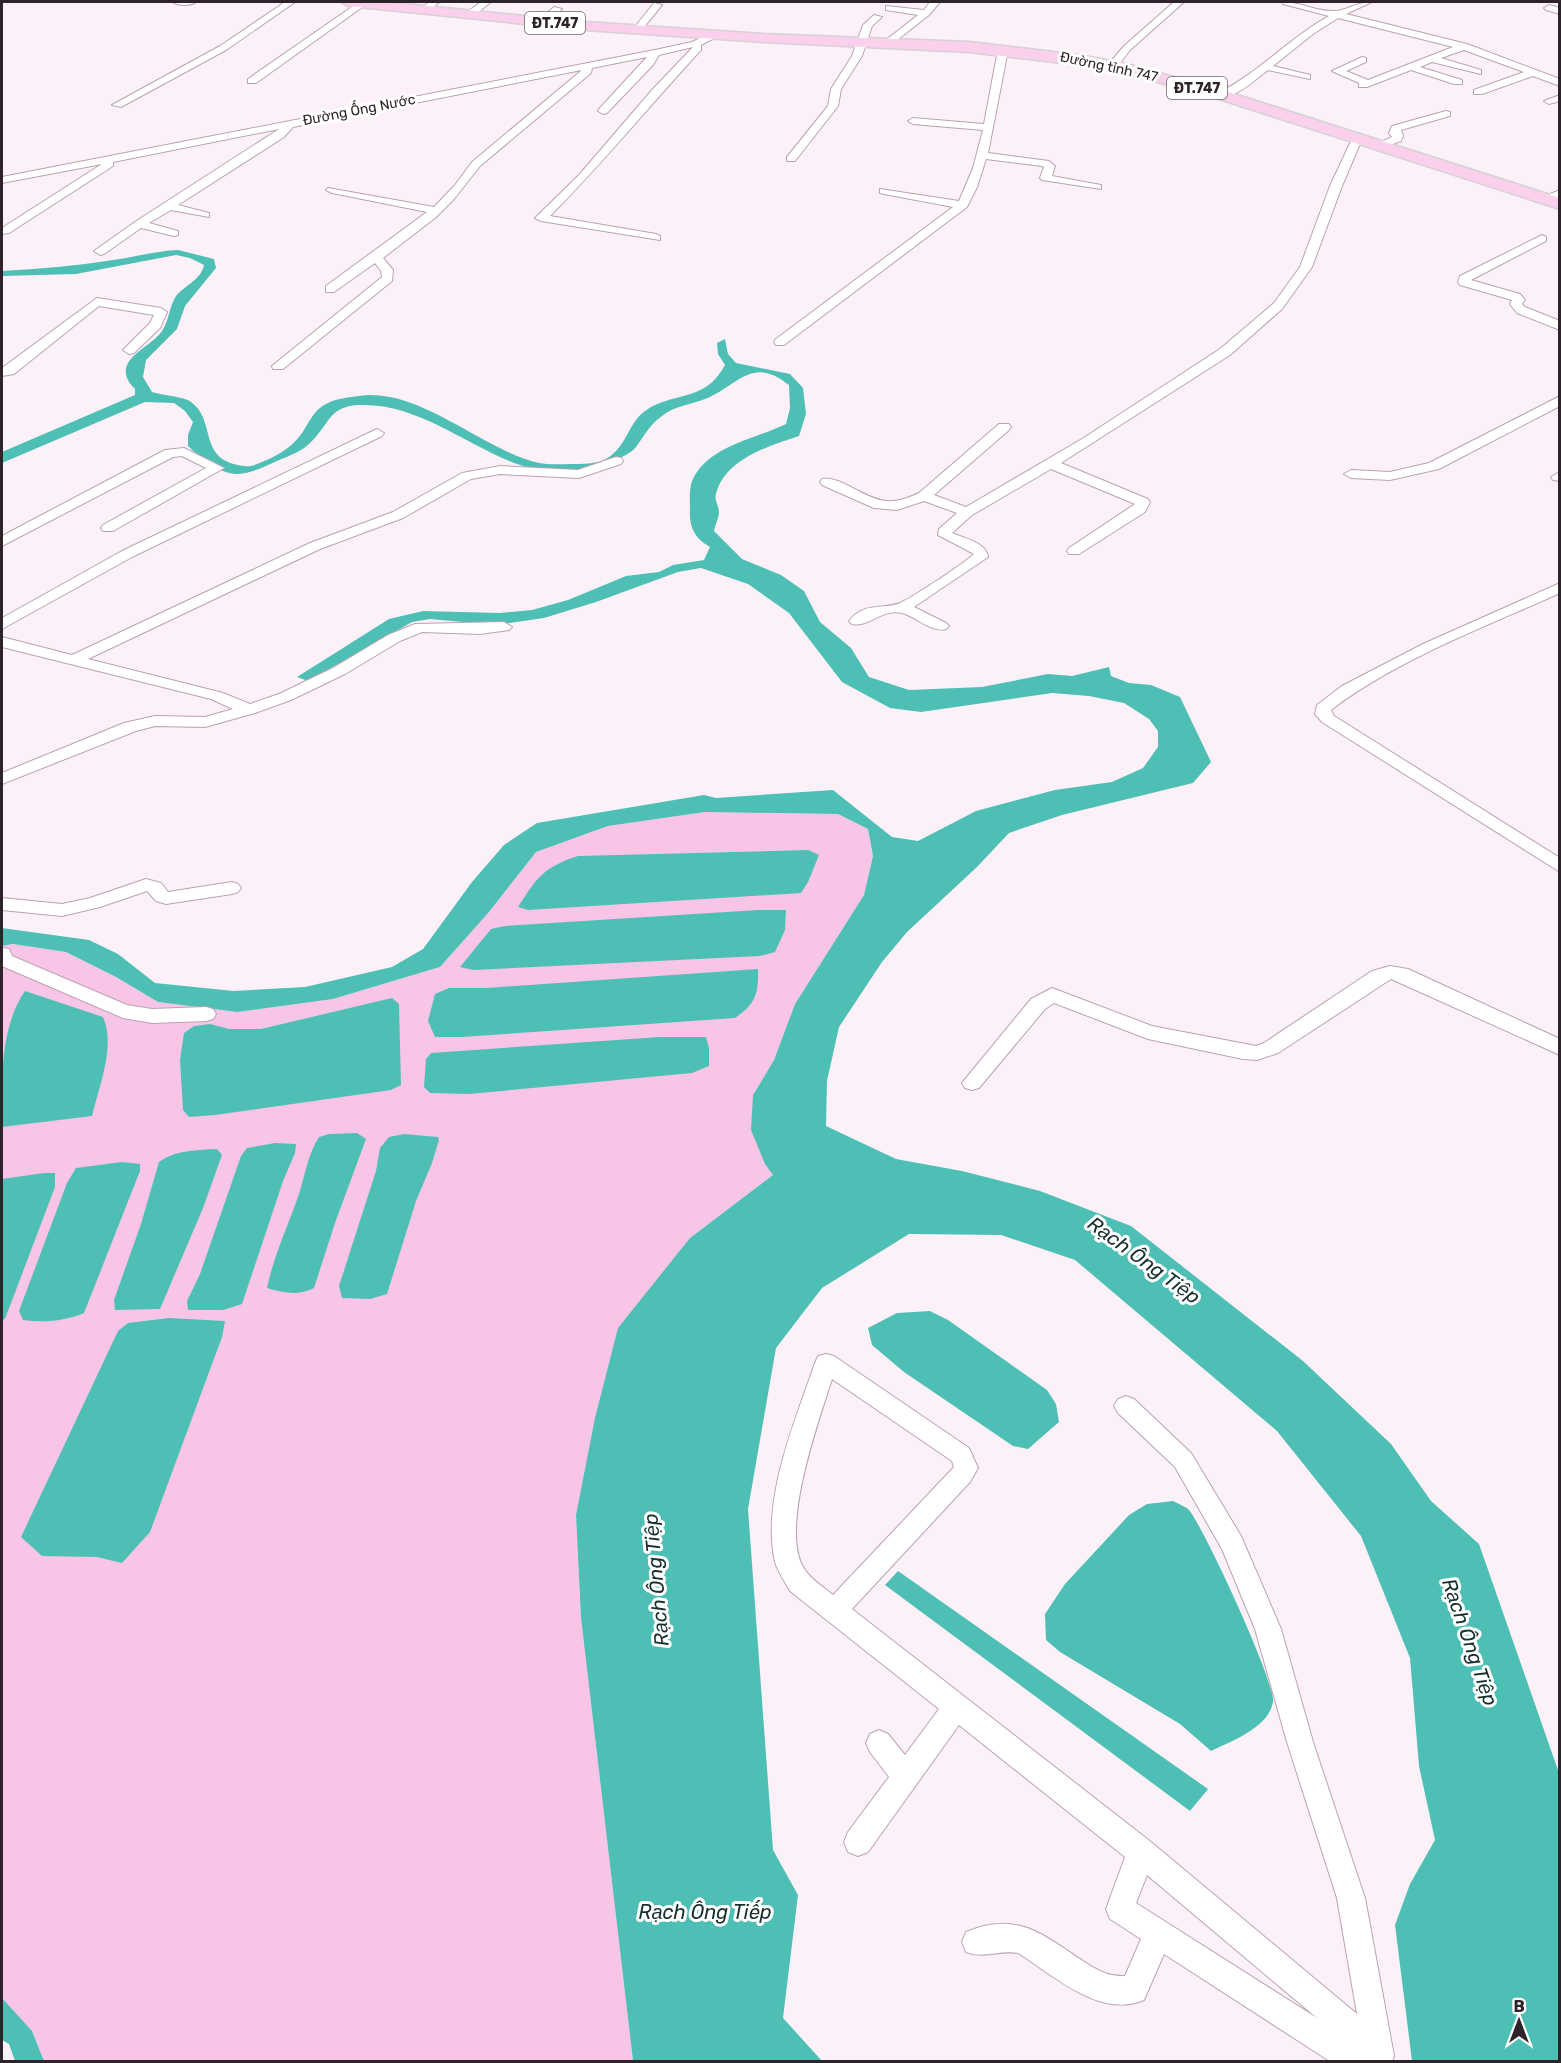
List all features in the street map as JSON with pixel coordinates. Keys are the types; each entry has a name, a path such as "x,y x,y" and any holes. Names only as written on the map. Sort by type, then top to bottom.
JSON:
{"main road":[{"name":"Đường tỉnh 747","path":"348,2 429,6 469,15 770,40 889,42 1003,50 1113,65 1222,95 1378,146 1554,198"}],"street":[{"path":"178,2 190,2"},
{"path":"117,105 224,48 290,2"},
{"path":"469,15 486,2"},
{"path":"889,42 926,13 935,2"},
{"path":"1113,65 1127,48 1179,2"},
{"path":"1286,2 1464,46 1502,58 1509,64 1560,83"},
{"path":"1222,95 1266,67 1338,13 1368,2"},
{"path":"252,81 363,3"},
{"path":"637,30 657,5"},
{"path":"889,8 926,13"},
{"path":"542,22 557,9"},
{"path":"791,159 833,106 836,89 857,56 871,21 877,17"},
{"name":"Đường Ống Nước","path":"2,180 656,53 695,44 715,34"},
{"path":"656,238 541,218 583,177 656,92 698,48 695,44"},
{"path":"1362,60 1337,71 1365,84 1464,46"},
{"path":"780,342 963,205 970,192 981,155 1003,50"},
{"path":"603,111 656,53"},
{"path":"1432,58 1477,72"},
{"path":"330,289 376,257 434,210 460,186 471,169 558,96 587,70 587,67"},
{"path":"1266,67 1306,77"},
{"path":"1411,67 1458,82"},
{"path":"1478,92 1532,73"},
{"path":"1378,146 1397,139 1398,136 1394,133 1396,128 1446,114"},
{"path":"913,121 987,127"},
{"path":"100,251 280,135 291,123"},
{"path":"857,621 876,610 903,608 981,557 978,550 945,536 944,532 967,512 1121,420 1225,352 1278,306 1306,267 1336,186 1357,139"},
{"path":"981,155 1045,163 1050,166 1046,178 1097,187"},
{"path":"5,231 115,158"},
{"path":"332,190 434,210"},
{"path":"884,191 963,205"},
{"path":"169,206 205,215"},
{"path":"139,224 174,233"},
{"path":"1542,239 1495,261 1464,279 1464,282 1518,298 1516,304 1521,310 1560,326"},
{"path":"278,366 388,278 387,270 376,257"},
{"path":"2,372 9,371 97,302 161,312 156,325 129,350"},
{"path":"1350,474 1397,476 1434,466 1560,400"},
{"path":"828,482 882,507 900,507 924,496 1004,427"},
{"path":"2,624 127,554 377,432"},
{"path":"2,542 170,453 184,452 217,468 108,528"},
{"path":"71,661 315,546 398,515 467,476 500,470 579,474 616,461"},
{"path":"1049,463 1143,502 1140,508 1074,551"},
{"path":"924,496 967,512"},
{"path":"1560,587 1348,689 1323,708 1323,714 1560,866"},
{"path":"903,608 941,626"},
{"path":"2,779 130,727 155,721 205,722 285,697 339,671 409,630 432,626 480,629 504,627"},
{"path":"2,642 224,699 249,710"},
{"path":"2,904 62,910 94,903 146,885 155,887 162,897 166,898 232,888"},
{"path":"2,954 5,960 19,967 123,1011 152,1016 206,1014"},
{"path":"972,1083 1038,1004 1052,995 1148,1032 1257,1053 1271,1048 1379,976 1390,972 1401,974 1444,993 1560,1048"},
{"path":"835,1610 963,1475 966,1468 961,1455 826,1363 791,1475 786,1503 785,1530 788,1566 793,1576 835,1610 957,1707 1141,1852 1372,2058"},
{"path":"1126,1406 1183,1460 1232,1544 1268,1629 1300,1742 1351,1898 1372,2058"},
{"path":"858,1842 957,1707"},
{"path":"879,1743 906,1777"},
{"path":"1141,1852 1120,1909 1158,1934 1372,2058"},
{"path":"976,1942 1006,1937 1022,1939 1097,1986 1116,1991 1134,1990 1158,1934"}],"shaded area":[{"path":"705,812 838,814 868,829 873,856 864,895 795,1004 774,1060 753,1095 773,1175 690,1238 576,1515 581,1618 633,2061 44,2061 32,2031 2,1998 2,946 13,944 66,952 116,977 158,1002 236,1012 333,999 440,967 489,912 536,852 608,826"}],"water":[{"name":"Rạch Ông Tiếp","path":"178,250 214,259 216,268 185,306 177,329 146,360 143,377 152,392 191,402 199,410 204,420 214,449 220,457 230,463 249,466 278,455 295,441 314,414 323,406 339,399 359,396 382,396 404,401 450,421 495,446 539,463 598,462 606,459 619,448 634,422 645,411 666,401 698,391 717,377 725,365 718,354 717,343 725,339 728,354 736,363 790,374 803,388 806,414 799,436 775,444 738,463 721,482 716,494 719,512 714,531 742,559 781,575 804,591 820,622 851,648 869,677 909,690 982,687 1048,674 1072,676 1109,667 1111,676 1129,683 1151,685 1180,697 1211,762 1193,783 1062,815 1009,833 977,867 907,932 882,962 839,1027 827,1081 826,1126 896,1159 962,1171 1040,1191 1131,1226 1303,1361 1391,1444 1431,1501 1479,1544 1559,1773 1559,2061 1412,2061 1395,1925 1410,1884 1435,1840 1419,1766 1410,1658 1361,1536 1277,1431 1075,1260 1001,1235 909,1234 822,1288 776,1348 748,1509 773,1850 798,1895 783,2018 822,2061 633,2061 581,1618 576,1515 595,1418 618,1328 690,1238 773,1175 765,1164 751,1130 753,1095 774,1060 795,1004 864,895 873,856 868,829 838,814 705,812 608,826 536,852 489,912 440,967 333,999 237,1012 158,1002 116,977 66,952 13,944 2,946 2,928 89,940 118,954 155,983 234,991 305,987 392,967 423,949 472,882 504,845 537,823 704,795 716,798 833,790 892,837 918,841 976,811 1055,790 1112,782 1143,768 1158,747 1158,731 1149,719 1124,703 1089,696 1052,693 921,712 890,708 842,682 789,613 748,584 701,568 678,572 544,618 496,625 430,619 412,622 308,681 297,677 389,619 423,611 500,613 532,610 568,600 626,576 659,572 673,565 704,560 710,547 696,536 692,527 690,488 692,481 699,469 720,452 786,424 790,408 789,385 766,373 747,375 708,398 678,407 667,413 654,423 636,447 625,456 578,472 549,472 522,466 416,416 389,407 360,405 350,406 336,412 312,441 300,450 243,474 225,472 204,460 188,446 188,435 193,422 185,411 174,403 145,402 2,463 2,452 135,395 135,389 126,371 128,363 162,331 176,296 200,275 204,265 190,258 176,255 76,274 2,276 2,271 85,264"},
{"path":"808,850 819,855 801,893 528,910 518,907 542,874 557,864 578,856"},
{"path":"786,910 785,930 775,952 760,956 473,970 460,967 491,929 505,926"},
{"path":"758,969 758,985 754,998 747,1008 735,1018 462,1037 435,1037 428,1021 435,994 449,988 486,988"},
{"path":"25,991 103,1017 107,1028 107,1053 92,1116 2,1127 2,1074 6,1038 17,1005"},
{"path":"392,998 399,1004 401,1085 391,1090 215,1115 189,1117 183,1110 180,1060 184,1033 194,1026 210,1024 229,1029 261,1029"},
{"path":"660,1037 706,1037 709,1048 709,1066 692,1073 469,1094 430,1093 424,1087 426,1059 431,1053"},
{"path":"357,1133 366,1139 314,1288 291,1293 267,1288 309,1157 319,1137 329,1134"},
{"path":"404,1134 438,1137 439,1140 416,1201 387,1294 370,1299 342,1298 339,1286 376,1171 380,1148 389,1137"},
{"path":"275,1143 296,1144 295,1153 283,1181 242,1304 223,1310 188,1310 187,1301 200,1274 241,1156 247,1148"},
{"path":"217,1149 222,1155 203,1208 160,1309 115,1310 114,1300 141,1224 159,1162 179,1153"},
{"path":"122,1162 140,1164 140,1171 84,1313 54,1321 23,1320 19,1311 67,1183 76,1168"},
{"path":"55,1173 55,1187 5,1319 2,1320 2,1179"},
{"path":"930,1311 948,1320 1047,1390 1056,1404 1059,1422 1028,1449 1013,1446 904,1372 872,1345 868,1328 897,1313"},
{"path":"169,1318 225,1321 222,1337 150,1532 122,1563 97,1557 42,1556 21,1537 118,1331 128,1323"},
{"path":"1173,1501 1189,1510 1209,1545 1252,1638 1271,1689 1273,1702 1265,1719 1257,1726 1239,1738 1211,1751 1180,1724 1060,1652 1046,1640 1045,1614 1065,1584 1129,1515 1147,1504"},
{"path":"898,1571 1208,1789 1190,1811 885,1585"},
{"path":"2,1998 32,2031 44,2061 15,2061 9,2044 2,2040"}],"water label":[{"name":"Rạch Ông Tiệp","path":"1144,1260"},
{"name":"Rạch Ông Tiệp","path":"656,1580"},
{"name":"Rạch Ông Tiệp","path":"1470,1642"}]}
